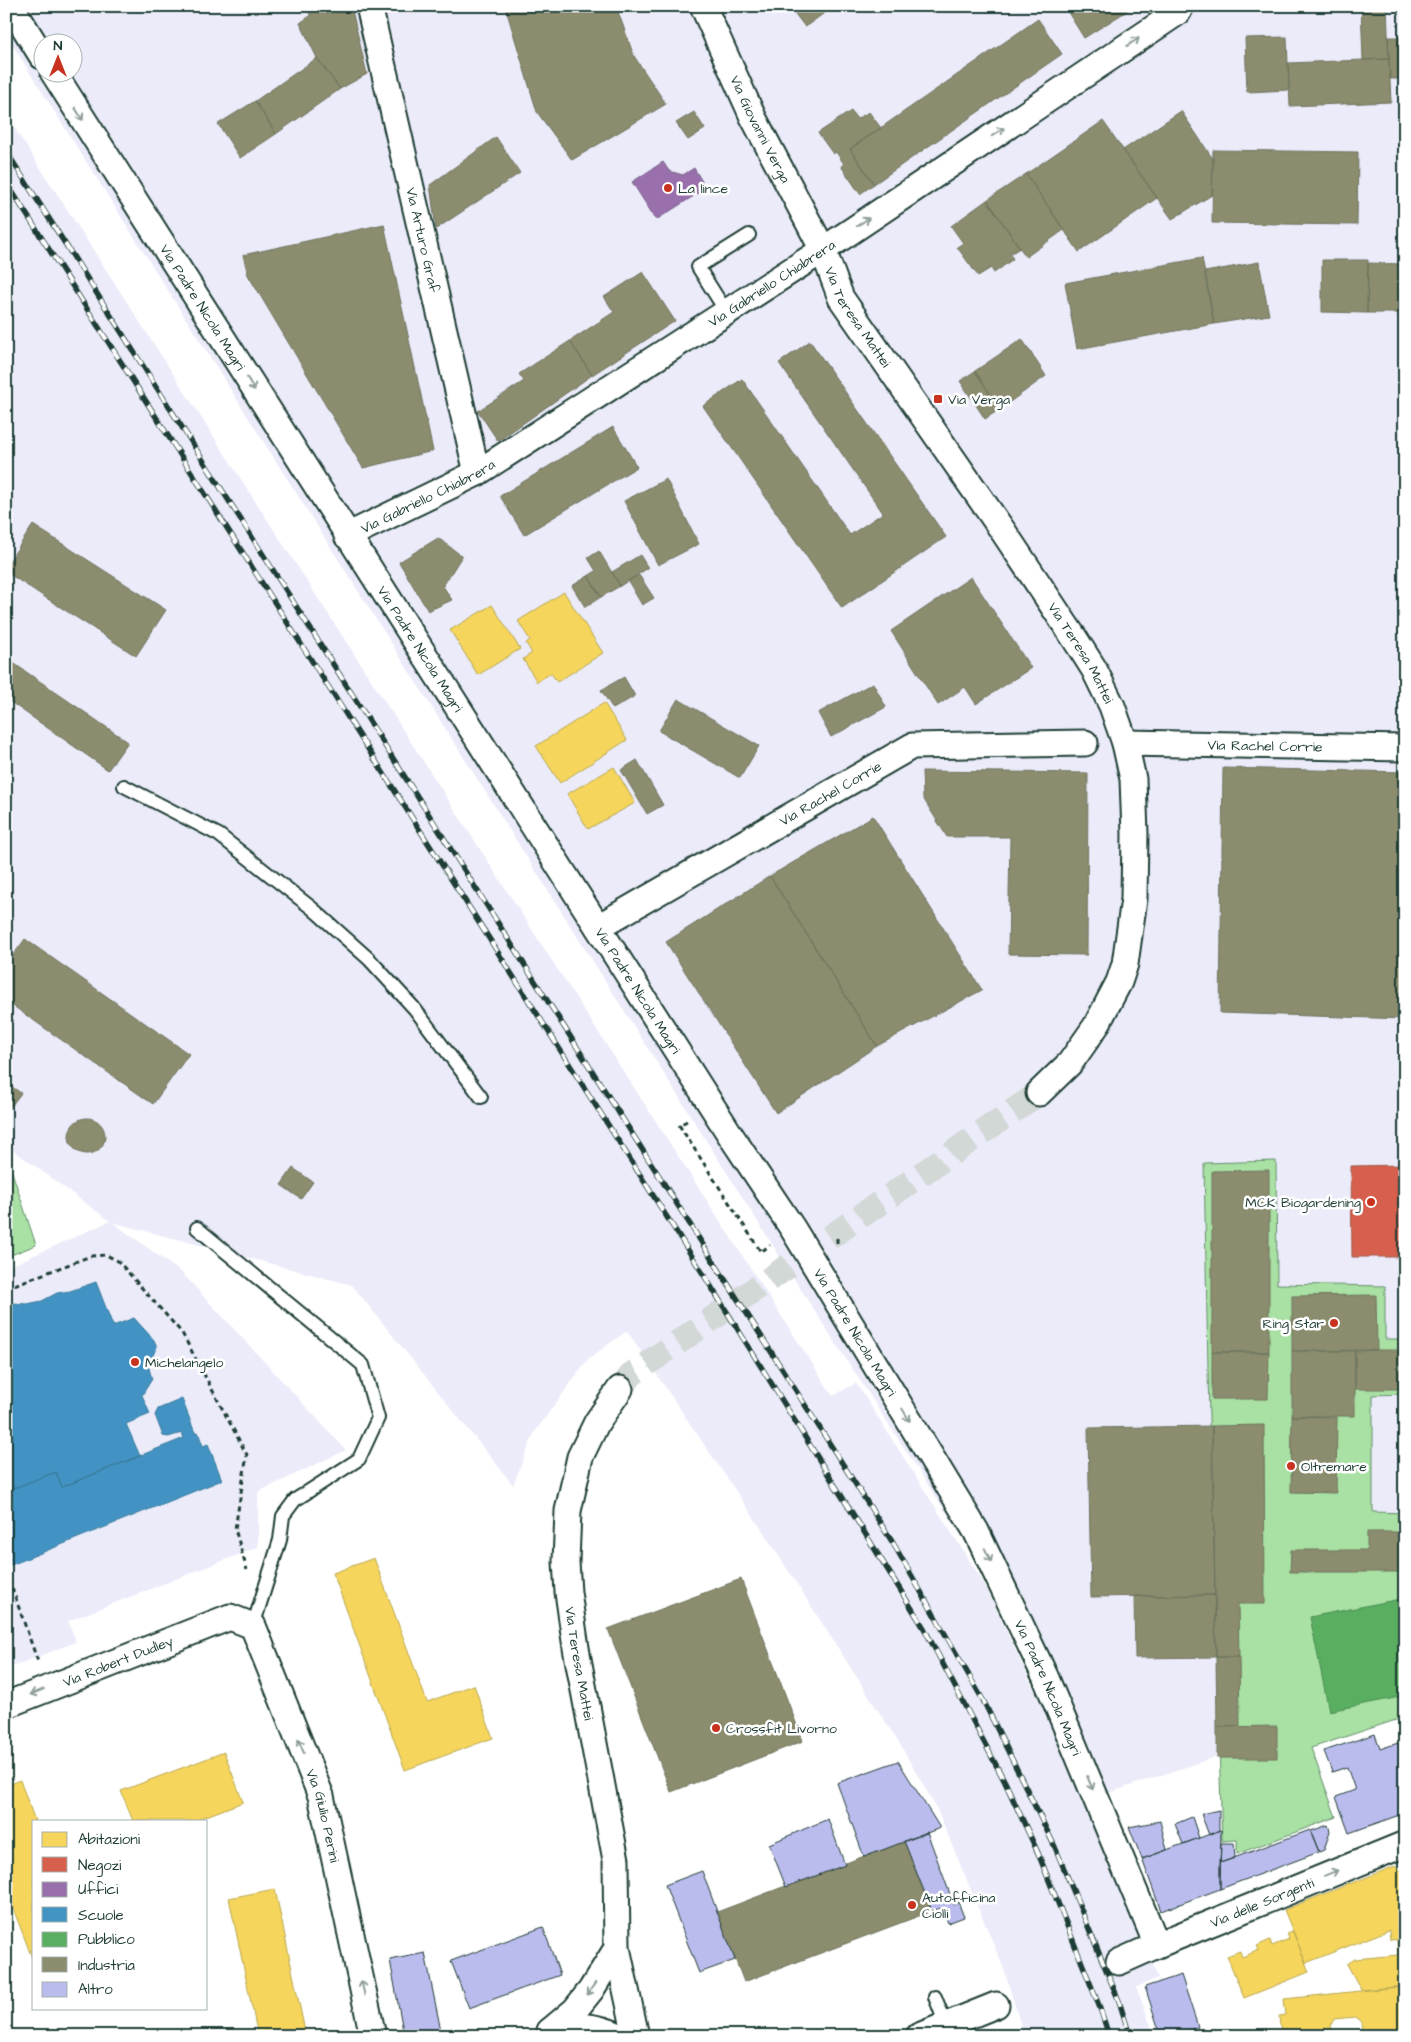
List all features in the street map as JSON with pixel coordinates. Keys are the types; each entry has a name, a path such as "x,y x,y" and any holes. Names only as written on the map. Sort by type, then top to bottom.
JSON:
{"street":[{"path":"11,6 32,40"},
{"name":"Via Arturo Graf","path":"369,6 477,473"},
{"name":"Via Giovanni Verga","path":"703,6 753,117 823,250"},
{"name":"Via Gabriello Chiabrera","path":"347,536 477,473 823,250 1178,12 1181,6"},
{"name":"Via Padre Nicola Magri","path":"59,82 731,1136 794,1229 976,1531 1045,1676 1156,1944"},
{"name":"Via Teresa Mattei","path":"823,250 841,298 1003,531 1094,669 1112,706 1125,743 1133,779 1135,834 1134,899 1125,964 1119,982 1096,1026 1070,1063 1039,1093"},
{"name":"Via Rachel Corrie","path":"598,926 912,746 1085,743"},
{"name":"Via Rachel Corrie","path":"1125,743 1405,748"},
{"name":"Via Teresa Mattei","path":"620,1390 597,1422 580,1457 568,1511 566,1543 568,1592 576,1648 616,1860 617,1948 636,2036"},
{"name":"Via Robert Dudley","path":"6,1705 230,1617 253,1626"},
{"name":"Via Giulio Perini","path":"253,1626 321,1796 373,2036"},
{"name":"Via delle Sorgenti","path":"1119,1962 1156,1944 1405,1844"},
{"path":"546,2033 575,2010 592,1990 617,1948"},
{"path":"919,2036 996,2005"},
{"path":"546,2033 577,2026 590,2026 619,2036"}],"lane":[{"path":"726,312 698,267 749,235"},
{"path":"124,786 219,835 313,909 369,959 414,1008 480,1097"},
{"path":"197,1228 363,1365 378,1418 359,1459 295,1500 283,1516 280,1540 253,1626"},
{"path":"935,1997 946,2025"}],"path":[{"path":"687,1121 680,1125 761,1252"},
{"path":"836,1250 838,1235"},
{"path":"6,1288 91,1256 106,1255 118,1261 182,1333 247,1455 235,1529 241,1554"},
{"path":"6,1571 37,1657"}],"shaded area":[{"path":"6,6 1405,6 1405,1705 1301,1728 1088,1800 990,1580 803,1293 36,82 82,82 82,32 32,32 32,76 6,35"},
{"path":"6,115 833,1396 856,1383 985,1585 1091,1811 1158,1978 1136,1987 1155,2036 1024,2036 1004,1969 937,1809 901,1746 761,1528 627,1331 588,1359 534,1433 513,1485 352,1285 112,1222 182,1273 346,1450 258,1492 258,1547 68,1621 76,1642 6,1669 6,1268 110,1221 6,1145"}],"green space":[{"name":"Oltremare","path":"1276,1161 1277,1284 1385,1286 1385,1339 1405,1339 1405,1394 1373,1395 1373,1512 1405,1513 1405,1717 1311,1748 1336,1817 1237,1854 1237,1840 1222,1841 1209,1419 1204,1163"},
{"path":"6,1167 12,1172 36,1245 6,1257"}],"building: Abitazioni":[{"path":"564,592 603,653 557,682 551,673 537,682 523,659 532,653 526,643 530,640 518,621"},
{"path":"492,605 520,649 478,675 450,630"},
{"path":"604,703 627,740 560,783 536,746"},
{"path":"614,767 635,803 588,829 567,794"},
{"path":"374,1558 427,1702 474,1685 493,1738 405,1770 333,1573"},
{"path":"224,1752 243,1802 196,1820 133,1820 121,1791"},
{"path":"20,1780 35,1820 32,1820 32,1958 6,1890 6,1786"},
{"path":"1395,1866 1405,1874 1405,1939 1390,1940 1389,1930 1306,1963 1284,1910"},
{"path":"275,1889 306,2036 258,2036 229,1898"},
{"path":"1293,1931 1309,1972 1244,1998 1227,1956 1240,1951 1242,1957 1259,1950 1257,1946 1270,1940 1272,1946 1289,1939 1287,1933"},
{"path":"1405,1939 1405,1955 1398,1955 1397,1940"},
{"path":"1405,1955 1405,1986 1361,1990 1347,1964 1355,1959"},
{"path":"1398,1987 1405,2036 1367,2036 1367,2031 1362,2032 1361,2022 1355,2017 1334,2019 1331,2025 1332,2035 1281,2036 1279,2016 1286,2015 1284,1999"}],"building: Negozi":[{"path":"1405,1165 1405,1257 1352,1257 1351,1166"}],"building: Uffici":[{"name":"La lince","path":"663,162 669,171 683,175 694,168 703,183 700,192 656,220 632,182"}],"building: Scuole":[{"path":"96,1282 113,1326 134,1318 154,1340 157,1347 148,1365 152,1379 142,1395 150,1414 126,1424 140,1456 62,1487 56,1472 6,1491 6,1304 27,1304 42,1301 57,1293 70,1291"},
{"path":"182,1399 195,1433 198,1432 203,1446 208,1444 222,1480 6,1567 6,1491 56,1472 62,1487 184,1438 182,1433 168,1437 163,1436 155,1415 158,1409"}],"building: Pubblico":[{"path":"1405,1598 1405,1696 1329,1711 1310,1617"}],"building: Industria":[{"path":"308,6 351,6 367,74 340,89 317,58 300,23 310,16"},
{"path":"505,6 616,6 634,56 666,104 572,160 537,112"},
{"path":"789,6 834,6 805,27"},
{"path":"1064,6 1135,6 1084,38"},
{"path":"1361,6 1387,6 1389,59 1363,60"},
{"path":"1038,19 1062,54 874,184 850,149"},
{"path":"1287,37 1289,90 1247,92 1245,38"},
{"path":"1388,37 1405,37 1405,79 1390,79"},
{"path":"317,58 340,89 276,134 255,101"},
{"path":"1389,59 1391,102 1290,106 1288,63"},
{"path":"255,101 276,134 240,158 218,124"},
{"path":"851,111 857,119 869,112 881,128 850,149 874,184 860,194 841,166 844,164 836,152 833,154 818,133"},
{"path":"1181,111 1213,159 1212,195 1172,219 1123,150"},
{"path":"694,112 705,129 688,140 676,123"},
{"path":"1103,121 1157,198 1079,252 1026,174"},
{"path":"496,137 520,173 436,229 430,185"},
{"path":"1213,150 1358,152 1357,225 1212,223"},
{"path":"1026,174 1064,230 1026,257 987,200"},
{"path":"987,200 1020,248 1010,254 1013,259 994,273 991,268 978,276 957,247 963,243 951,226"},
{"path":"384,224 433,451 363,468 248,275 243,255"},
{"path":"1202,258 1214,324 1077,349 1065,283"},
{"path":"1322,260 1368,260 1367,313 1322,312"},
{"path":"1259,262 1269,315 1214,324 1205,272"},
{"path":"1368,263 1405,264 1405,313 1367,313"},
{"path":"643,272 675,321 592,375 570,341 614,312 604,297"},
{"path":"1022,339 1046,376 1000,409 975,371"},
{"path":"570,341 592,375 498,441 478,411 524,381 519,374"},
{"path":"810,341 946,537 842,608 703,406 742,379 850,535 883,513 779,363"},
{"path":"975,371 1000,409 985,419 960,381"},
{"path":"613,427 637,467 524,535 500,496"},
{"path":"666,479 699,544 658,565 624,501"},
{"path":"33,525 166,610 136,656 6,572 6,566"},
{"path":"438,538 462,556 443,586 452,600 428,611 399,562"},
{"path":"599,551 620,586 601,597 588,576 596,571 588,558"},
{"path":"640,555 648,568 620,586 612,572"},
{"path":"639,575 654,598 642,605 628,581"},
{"path":"588,576 601,597 585,607 572,586"},
{"path":"971,577 1031,668 976,704 965,687 938,705 891,631"},
{"path":"6,658 128,742 108,770 6,699"},
{"path":"624,677 635,696 613,709 601,690"},
{"path":"873,683 886,707 831,737 818,713"},
{"path":"678,699 759,746 740,778 659,731"},
{"path":"637,760 663,805 647,814 621,770"},
{"path":"1223,768 1405,772 1405,1019 1220,1013"},
{"path":"922,771 1088,773 1087,955 1008,954 1010,837 947,837 923,798"},
{"path":"873,816 982,990 877,1046 770,876"},
{"path":"770,876 877,1046 776,1113 666,942"},
{"path":"25,939 189,1054 153,1104 6,1001 6,965"},
{"path":"6,1083 21,1093 6,1113"},
{"path":"87,1118 94,1119 100,1123 104,1129 104,1143 100,1149 94,1153 87,1154 80,1153 74,1149 70,1143 69,1136 70,1129 74,1123 80,1119"},
{"path":"293,1168 313,1182 301,1199 281,1185"},
{"path":"1269,1170 1269,1352 1212,1352 1212,1171"},
{"name":"Ring Star","path":"1376,1295 1377,1350 1292,1351 1292,1296"},
{"path":"1405,1350 1405,1389 1355,1389 1355,1351"},
{"path":"1292,1351 1355,1351 1355,1416 1292,1416"},
{"path":"1212,1352 1269,1352 1268,1399 1212,1399"},
{"path":"1292,1416 1337,1417 1336,1493 1291,1492"},
{"path":"1264,1425 1265,1604 1238,1604 1239,1657 1216,1657 1212,1426"},
{"path":"1212,1426 1215,1595 1091,1597 1088,1428"},
{"path":"1367,1532 1405,1532 1405,1572 1290,1572 1291,1550 1367,1550"},
{"path":"741,1579 803,1741 671,1792 608,1629"},
{"path":"1215,1595 1216,1657 1135,1658 1134,1596"},
{"path":"1216,1657 1239,1657 1240,1726 1217,1727"},
{"path":"1277,1726 1277,1758 1217,1758 1217,1727"},
{"path":"904,1841 932,1911 744,1982 717,1912"}],"building: Altro":[{"path":"1375,1734 1380,1749 1398,1743 1405,1761 1405,1813 1349,1833 1336,1797 1355,1790 1347,1767 1332,1772 1324,1751"},
{"path":"898,1761 940,1828 864,1857 837,1783"},
{"path":"1219,1810 1219,1830 1209,1835 1201,1814"},
{"path":"1192,1817 1199,1838 1183,1844 1175,1824"},
{"path":"828,1819 845,1865 786,1887 769,1844"},
{"path":"1160,1821 1167,1850 1142,1859 1129,1827"},
{"path":"1328,1825 1330,1831 1324,1850 1319,1852 1311,1831"},
{"path":"1221,1830 1220,1889 1161,1911 1142,1859"},
{"path":"1310,1830 1319,1852 1220,1889 1220,1863"},
{"path":"927,1832 954,1905 958,1902 964,1917 948,1923 942,1908 932,1911 904,1841"},
{"path":"1221,1843 1234,1843 1235,1858 1220,1863"},
{"path":"702,1871 735,1960 699,1973 665,1885"},
{"path":"543,1927 560,1975 469,2008 451,1961"},
{"path":"425,1953 442,2036 404,2036 390,1960"},
{"path":"1181,1975 1198,2027 1171,2036 1161,2036 1145,1987"}],"tunnel":[{"path":"620,1389 632,1374 1039,1093"}],"railway":[{"path":"6,151 893,1543 983,1700 1055,1847 1119,2001 1130,2036"},
{"path":"6,182 702,1272 924,1628 1005,1782 1038,1853 1100,2008 1109,2036"}],"place":[{"name":"La lince","path":"668,188"},
{"name":"Via Verga","path":"938,399"},
{"name":"MCK Biogardening","path":"1371,1202"},
{"name":"Ring Star","path":"1334,1323"},
{"name":"Michelangelo","path":"135,1362"},
{"name":"Oltremare","path":"1291,1466"},
{"name":"Crossfit Livorno","path":"716,1728"},
{"name":"Autofficina Ciolli","path":"912,1905"}]}
